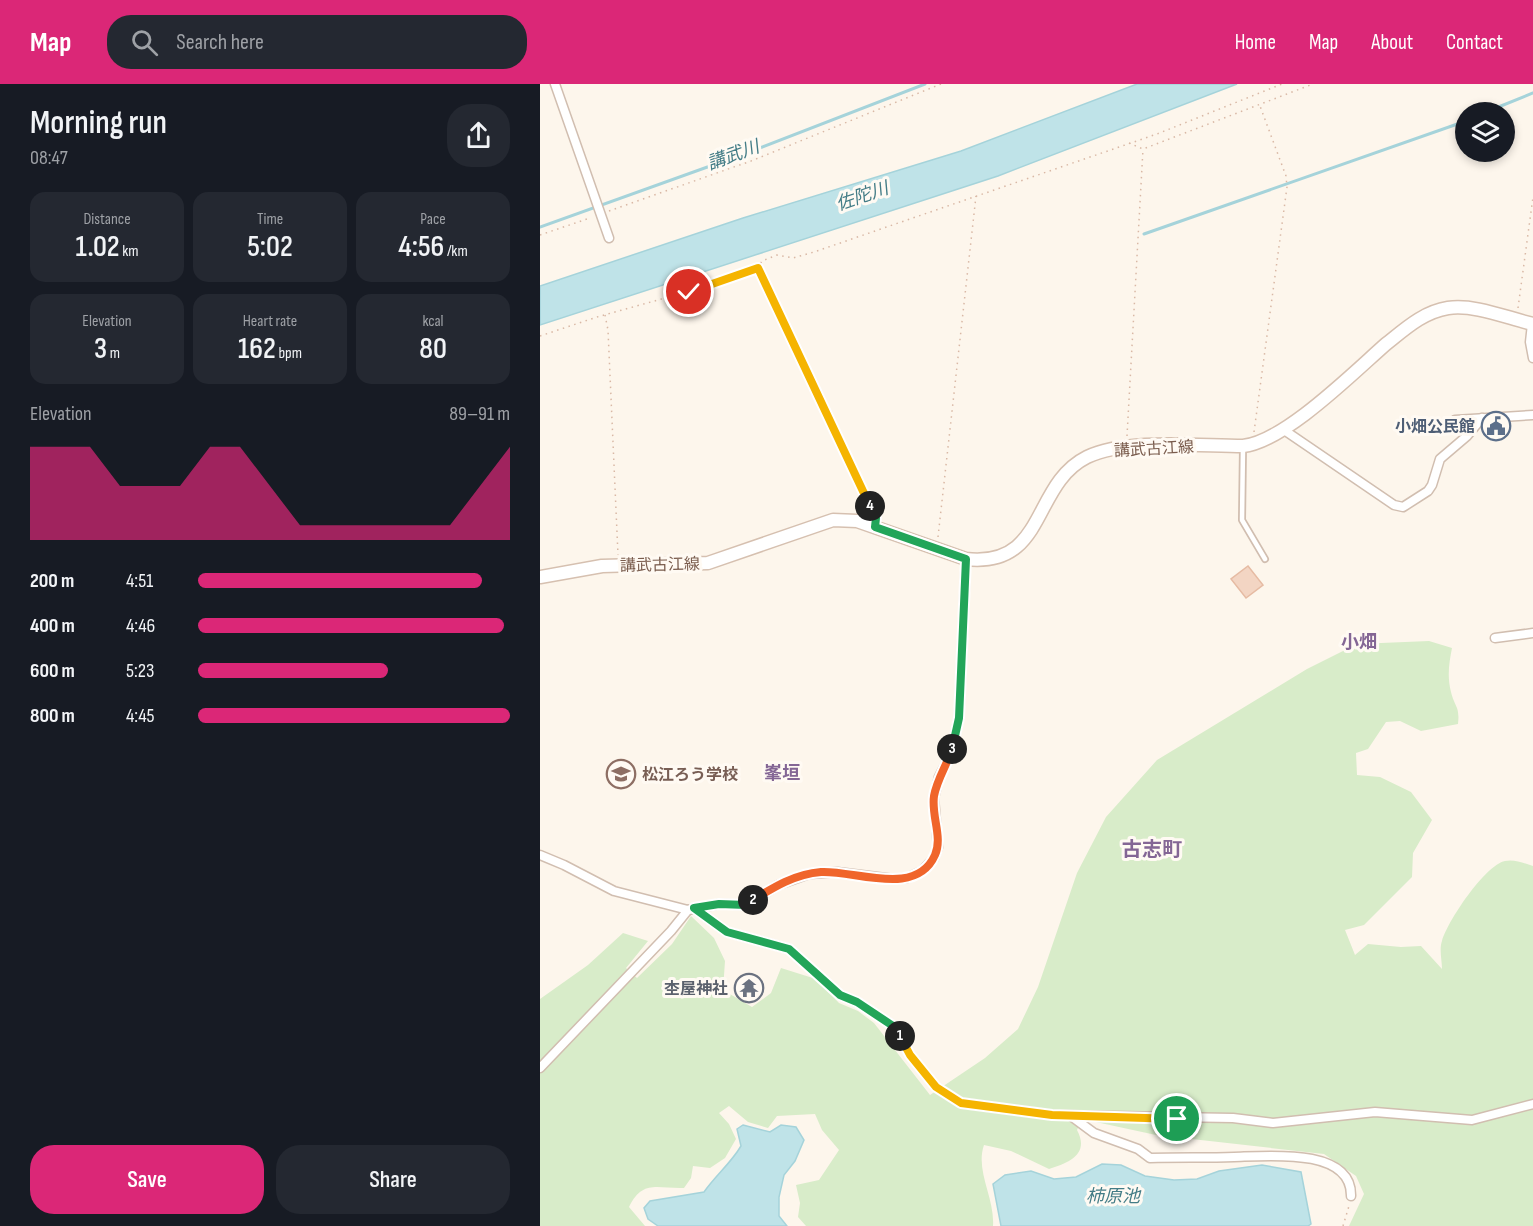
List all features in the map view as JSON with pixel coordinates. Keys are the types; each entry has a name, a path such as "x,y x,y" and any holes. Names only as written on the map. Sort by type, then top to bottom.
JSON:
{"main road":[{"name":"講武古江線","path":"540,577 585,568 618,565 708,563 833,520 857,521 966,559 982,561 1012,552 1023,543 1033,530 1054,489 1078,464 1097,453 1126,446 1248,446 1271,438 1284,430 1427,313 1461,308 1533,324"}],"street":[{"path":"555,84 609,238"},
{"path":"1533,324 1530,342 1533,357"},
{"path":"1455,420 1533,415"},
{"path":"1284,430 1394,505 1403,507 1428,491 1440,459 1467,436 1482,418"},
{"path":"540,1068 691,909 719,904 746,905 778,885 809,874 837,872 894,879 916,875 929,865 938,847 934,798 939,777 950,756 959,718 966,559"},
{"path":"1495,638 1533,633"},
{"path":"540,855 614,891 691,909 727,932 789,949 840,995 857,1002 896,1028 910,1055 936,1087 961,1103 1006,1111 1071,1116 1233,1118 1273,1123 1375,1112 1472,1120 1533,1104"},
{"path":"1071,1116 1094,1133 1138,1149 1150,1158 1291,1155 1333,1166 1347,1175 1352,1188 1352,1197"}],"lane":[{"path":"1248,446 1242,520 1265,559"}],"path":[{"path":"540,235 598,209 752,160 941,84"},
{"path":"540,336 689,292 758,268 762,261 777,255 793,258 814,252 1157,134 1282,84"},
{"path":"1129,142 1143,149 1313,84"},
{"path":"1248,446 1287,187 1286,176 1260,106"},
{"path":"1126,446 1143,149"},
{"path":"937,549 976,196"},
{"path":"1517,320 1533,197"},
{"path":"758,268 876,518 875,527"},
{"path":"605,315 608,330 618,565"},
{"path":"1343,1226 1352,1197"}],"green space":[{"path":"1429,641 1452,648 1449,681 1458,710 1458,724 1421,731 1400,721 1386,722 1368,749 1356,753 1357,775 1380,777 1411,792 1432,820 1413,853 1412,877 1364,925 1345,930 1355,955 1368,944 1421,946 1442,969 1441,948 1445,932 1478,883 1487,873 1505,861 1533,866 1533,1226 1349,1226 1364,1194 1356,1176 1324,1154 1156,1135 1082,1119 1077,1130 1081,1145 1079,1151 1064,1164 1049,1169 1011,1151 984,1145 983,1175 991,1205 993,1226 806,1226 798,1217 800,1203 796,1185 819,1180 839,1150 822,1130 815,1114 777,1116 768,1128 748,1122 729,1106 719,1113 729,1124 736,1139 725,1158 710,1168 693,1166 691,1178 684,1188 652,1187 640,1192 629,1207 645,1226 540,1226 540,999 588,965 623,933 648,941 626,968 637,978 672,944 691,916 714,938 725,961 723,990 752,1007 771,993 781,968 816,979 839,1003 858,1011 874,1023 930,1095 985,1058 1018,1029 1038,987 1077,873 1106,817 1157,760 1307,669 1357,644"}],"water":[{"name":"佐陀川","path":"1137,84 1237,84 998,176 540,325 540,286 743,218 961,151"},
{"path":"743,1125 770,1132 781,1125 796,1127 804,1140 795,1161 784,1175 779,1197 779,1216 787,1226 658,1226 648,1219 644,1208 650,1201 704,1192 741,1146 737,1129"},
{"name":"柿原池","path":"1102,1164 1121,1165 1145,1176 1174,1180 1197,1179 1219,1171 1262,1165 1301,1172 1311,1224 1308,1226 1001,1226 993,1184 1005,1175 1031,1171 1054,1179 1076,1177"}],"building":[{"path":"1248,566 1263,585 1246,598 1231,579"},
{"name":"杢屋神社","path":"744,978 755,978 754,998 744,998"}],"waterway":[{"name":"講武川","path":"540,227 752,151 925,84"},
{"path":"1511,102 1533,93"},
{"path":"1144,234 1455,125"}],"place":[{"name":"小畑公民館","path":"1496,426"},
{"name":"松江ろう学校","path":"621,774"},
{"name":"杢屋神社","path":"749,988"}],"district":[{"name":"小畑","path":"1359,642"},
{"name":"峯垣","path":"782,773"},
{"name":"古志町","path":"1152,849"}],"route":[{"path":"689,292 758,268 876,518 875,527 966,559 959,718 950,756 939,777 934,798 938,847 929,865 916,875 894,879 837,872 809,874 778,885 746,905 719,904 694,908 727,932 789,949 840,995 857,1002 896,1028 910,1055 936,1087 961,1103 1006,1111 1052,1115 1177,1119"}]}
